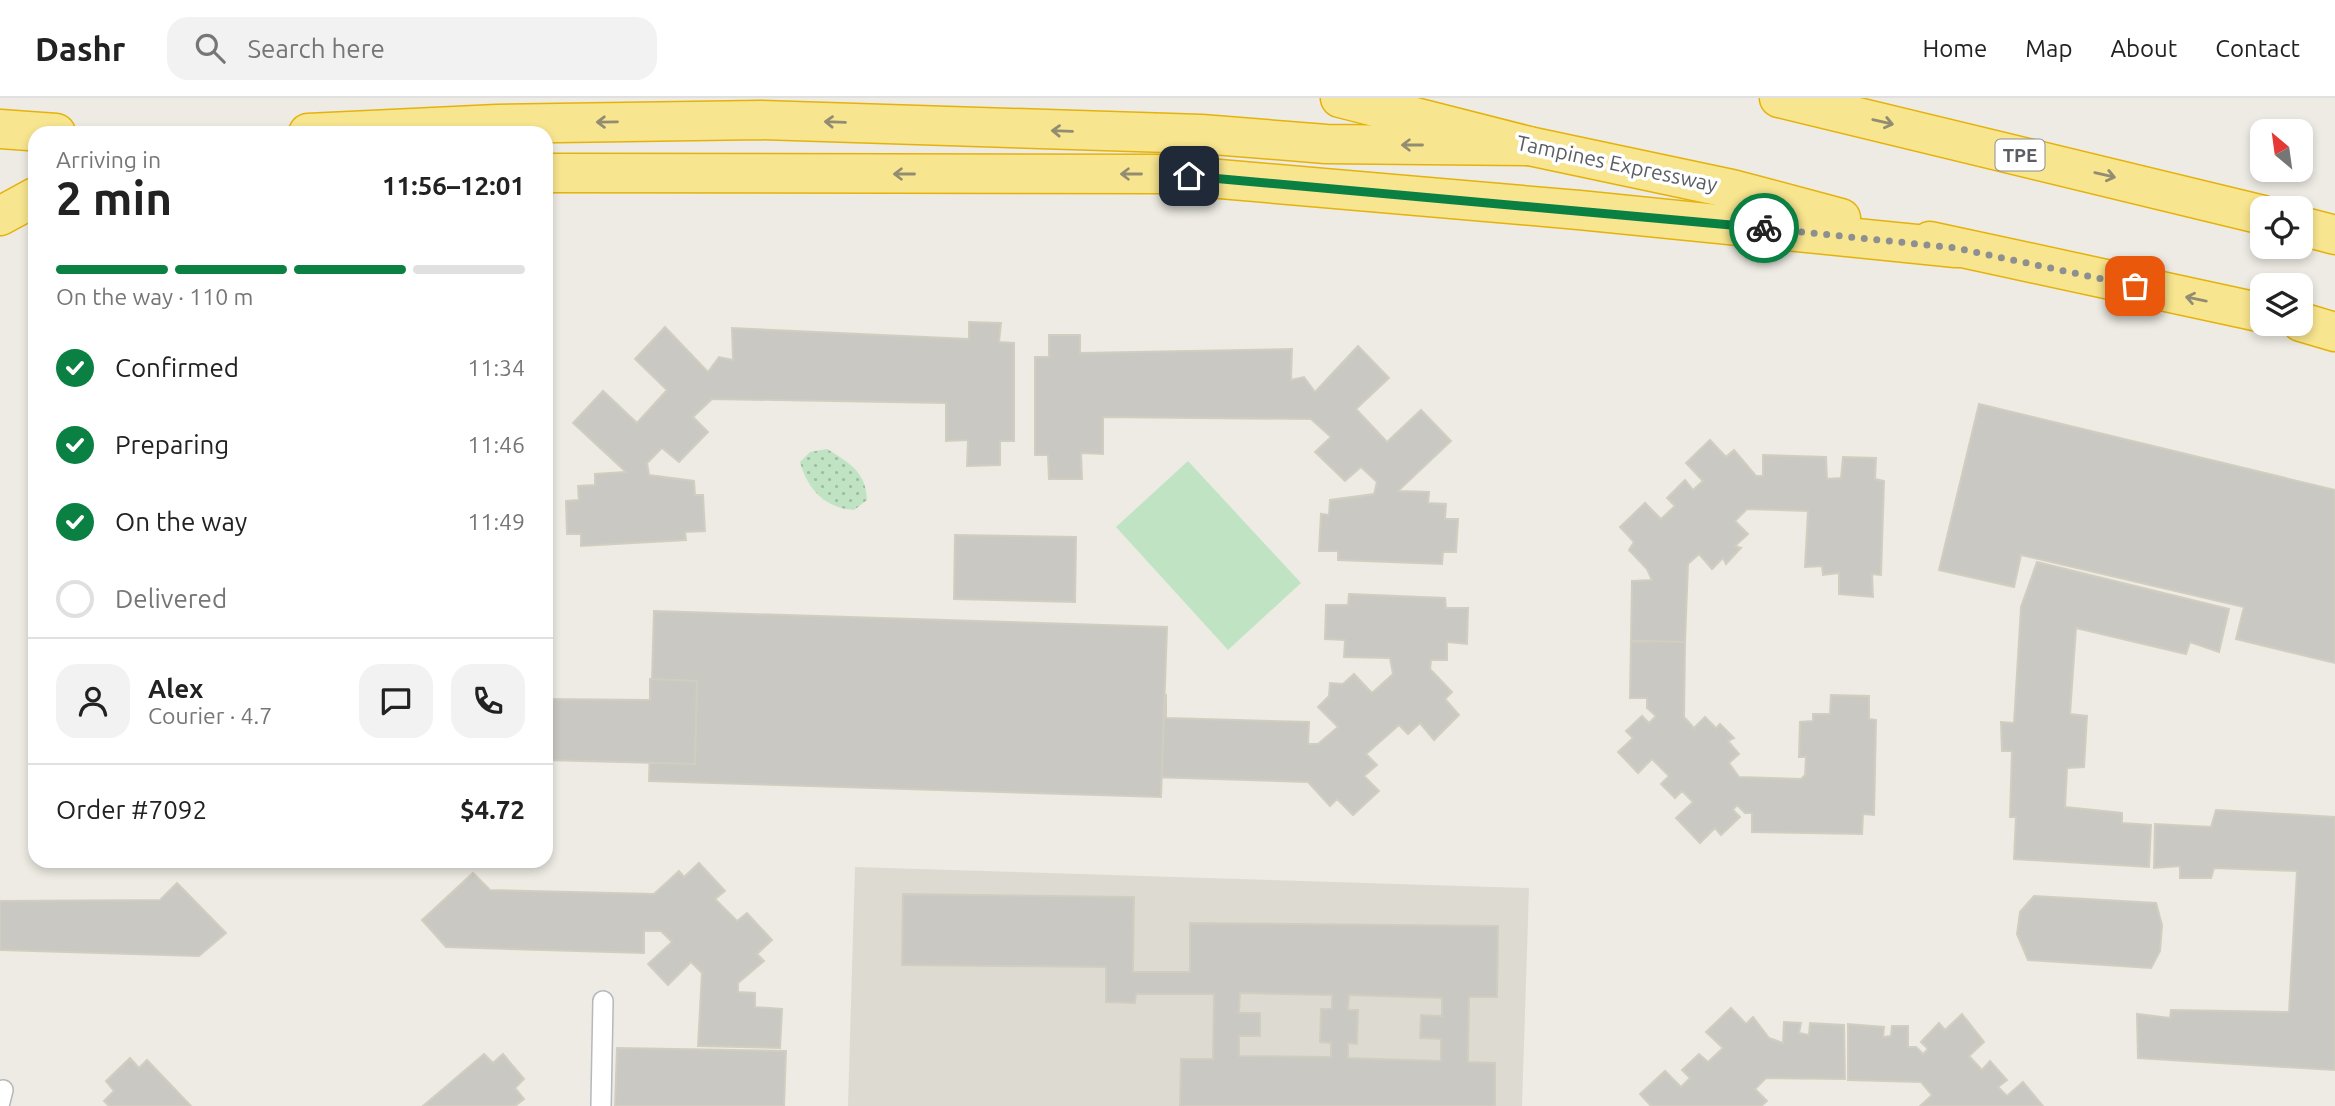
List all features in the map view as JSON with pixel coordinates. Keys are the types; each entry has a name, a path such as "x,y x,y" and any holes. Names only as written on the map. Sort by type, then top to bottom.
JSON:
{"highway":[{"name":"Tampines Expressway","path":"1340,98 1529,146 1732,189 1956,248 2250,310"},
{"name":"TPE","path":"1779,98 2250,212"},
{"path":"467,126 760,120 1201,134 1326,144 1529,146"},
{"path":"497,124 505,126"},
{"path":"0,129 28,131"},
{"path":"553,138 701,174"},
{"path":"553,173 1162,174 1579,210 1956,248"},
{"path":"0,216 28,201"},
{"path":"2313,229 2335,235"},
{"path":"2313,326 2335,332"}],"lane":[{"path":"601,1106 603,1001"}],"shaded area":[{"path":"855,867 1529,888 1522,1106 848,1106"}],"green space":[{"path":"827,449 850,464 864,482 867,500 854,510 834,506 819,496 803,472 800,462 810,452"},
{"path":"1188,461 1301,583 1228,650 1116,527"}],"building":[{"path":"969,322 1001,323 999,342 1014,343 1014,441 1000,441 1000,465 967,466 968,440 946,441 946,403 712,399 693,417 708,432 679,462 662,448 647,463 649,475 694,481 695,495 703,495 705,531 685,532 686,540 581,546 581,534 567,534 566,501 579,500 578,486 595,485 595,474 626,472 573,423 603,391 637,423 667,390 635,359 665,327 708,372 719,357 733,360 732,328 969,339"},
{"path":"1049,335 1080,335 1080,353 1292,349 1291,380 1304,377 1315,392 1358,346 1389,378 1356,409 1387,442 1421,410 1451,441 1398,491 1429,492 1428,503 1446,504 1445,519 1458,519 1456,552 1443,552 1442,564 1338,560 1338,551 1319,551 1321,514 1329,515 1330,500 1374,494 1377,482 1361,467 1345,481 1315,452 1331,437 1311,419 1103,417 1103,454 1081,453 1082,479 1049,479 1048,455 1035,455 1035,357 1049,357"},
{"path":"1979,404 2335,490 2335,663 2236,639 2244,607 2021,555 2014,587 1939,570"},
{"path":"1710,440 1726,457 1734,450 1756,476 1763,476 1763,455 1826,457 1827,479 1841,478 1843,457 1876,458 1875,479 1884,481 1881,575 1872,574 1873,597 1839,594 1839,573 1823,575 1822,566 1805,567 1808,511 1747,509 1735,521 1748,534 1735,546 1741,548 1726,564 1723,558 1712,569 1699,554 1688,564 1685,642 1631,641 1632,581 1652,580 1647,569 1629,550 1634,542 1620,527 1645,503 1661,519 1675,506 1667,498 1685,480 1693,490 1703,481 1686,463"},
{"path":"955,535 1076,537 1075,602 954,599"},
{"path":"2037,562 2229,609 2219,652 2190,642 2186,654 2076,628 2070,714 2087,716 2084,767 2067,768 2065,807 2122,813 2122,823 2151,825 2149,867 2014,859 2016,817 2010,817 2012,751 2002,751 2001,722 2014,723 2021,607"},
{"path":"1349,594 1445,598 1446,608 1468,608 1467,644 1447,642 1447,660 1431,660 1430,669 1452,692 1445,699 1459,715 1434,740 1420,723 1408,734 1399,725 1366,754 1377,765 1364,776 1379,791 1353,815 1337,799 1330,806 1308,782 1117,776 1119,693 1166,695 1166,718 1309,722 1308,744 1318,744 1338,727 1318,707 1329,696 1330,683 1343,684 1354,674 1372,693 1393,674 1390,658 1344,657 1345,640 1325,639 1326,605 1348,605"},
{"path":"654,611 1167,627 1161,797 649,781"},
{"path":"1631,641 1685,642 1684,717 1694,728 1705,717 1716,728 1720,724 1734,738 1728,741 1739,754 1729,763 1739,777 1801,779 1805,775 1806,757 1799,757 1800,722 1813,721 1813,714 1830,714 1831,695 1869,696 1869,719 1876,720 1874,815 1863,814 1862,834 1752,832 1752,813 1745,813 1737,805 1733,810 1740,817 1721,835 1715,828 1700,843 1676,818 1693,802 1682,791 1675,798 1661,784 1669,776 1652,759 1638,773 1618,752 1633,738 1626,731 1642,716 1649,723 1656,716 1647,708 1647,698 1630,698"},
{"path":"650,679 697,681 695,764 553,760 553,699 650,700"},
{"path":"2216,810 2335,817 2335,1070 2138,1058 2137,1014 2170,1018 2171,1010 2289,1012 2297,871 2214,868 2211,878 2180,878 2180,866 2154,868 2155,824 2211,827"},
{"path":"699,863 725,891 715,899 737,921 747,913 772,940 757,954 764,961 738,983 738,992 755,993 755,1007 782,1009 780,1048 698,1046 702,973 691,962 668,985 648,964 672,942 661,931 644,931 644,953 446,947 422,920 473,873 490,890 654,894 679,871 684,877"},
{"path":"177,883 226,933 199,956 0,950 0,901 160,900"},
{"path":"903,894 1134,897 1133,972 1190,972 1190,923 1498,926 1497,997 1469,997 1468,1062 1495,1063 1495,1106 1180,1106 1181,1059 1213,1059 1214,994 1136,994 1135,1003 1106,1002 1106,967 902,965","holes":["1240,993 1332,995 1332,1009 1321,1009 1320,1042 1331,1043 1331,1057 1239,1056 1239,1036 1260,1036 1260,1013 1239,1013","1349,995 1442,998 1442,1016 1421,1015 1420,1038 1441,1039 1441,1061 1348,1058 1348,1043 1357,1044 1358,1010 1348,1010"]},
{"path":"2034,896 2156,903 2162,925 2160,951 2151,968 2028,960 2017,934 2020,912"},
{"path":"1731,1008 1746,1024 1753,1017 1769,1038 1783,1043 1784,1022 1801,1023 1799,1033 1809,1035 1810,1023 1844,1025 1845,1079 1766,1078 1755,1089 1767,1101 1761,1106 1651,1106 1640,1094 1665,1071 1681,1087 1690,1078 1682,1070 1699,1054 1708,1062 1723,1048 1706,1032"},
{"path":"1962,1014 1984,1042 1969,1056 1982,1070 1990,1061 2007,1080 1998,1087 2007,1096 2023,1082 2043,1106 1920,1106 1932,1095 1921,1082 1848,1080 1848,1024 1884,1027 1883,1037 1891,1036 1892,1026 1908,1026 1908,1047 1916,1047 1923,1054 1928,1049 1921,1042 1939,1023 1945,1030"},
{"path":"617,1048 786,1051 784,1106 615,1106"},
{"path":"484,1054 493,1063 503,1054 524,1079 515,1088 524,1099 515,1106 423,1106"},
{"path":"130,1058 139,1068 147,1060 191,1106 109,1106 104,1101 114,1091 106,1081"}],"way so far":[{"path":"1764,228 1956,248 2135,286"}],"route":[{"path":"1189,176 1764,228"}]}
